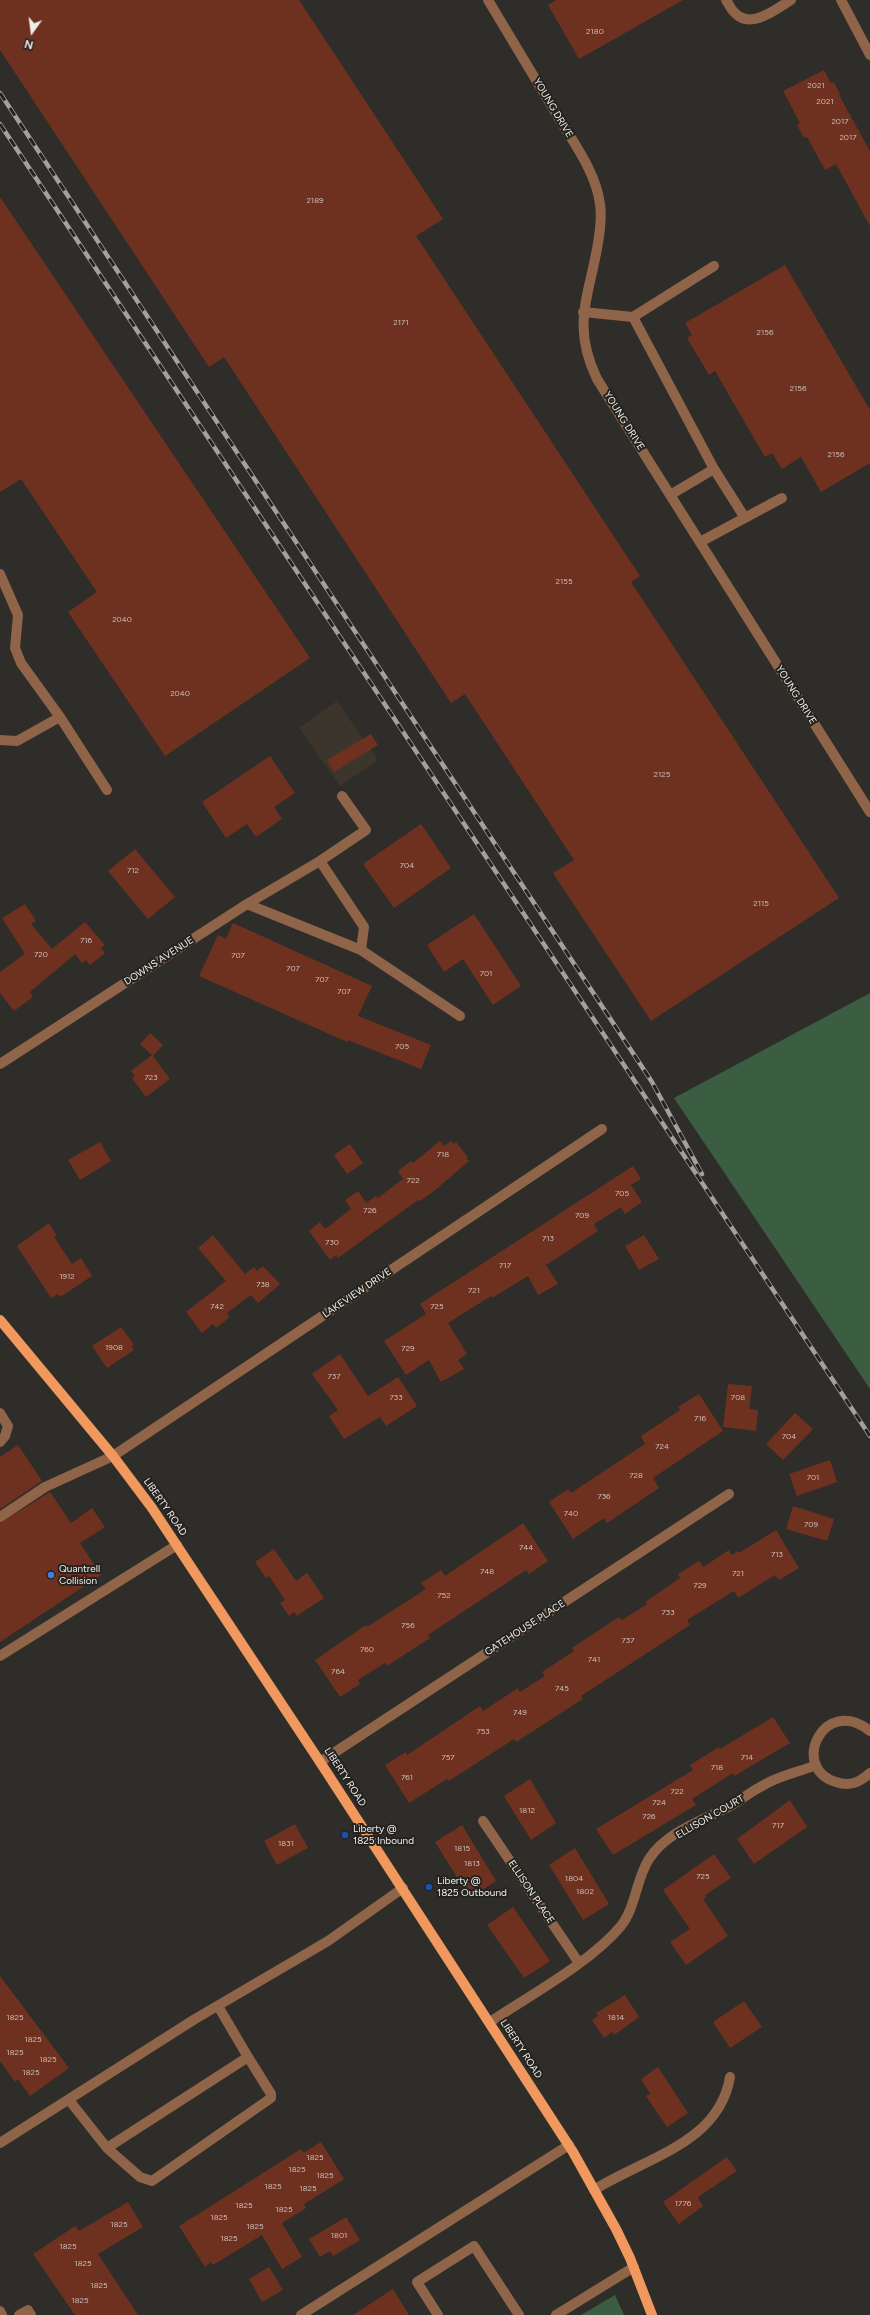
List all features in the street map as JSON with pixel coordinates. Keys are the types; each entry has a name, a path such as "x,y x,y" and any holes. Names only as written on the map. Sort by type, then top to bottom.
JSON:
{"main road":[{"name":"LIBERTY ROAD","path":"0,1320 113,1456 176,1545 320,1762 569,2145 616,2229 634,2267 652,2315"}],"street":[{"name":"YOUNG DRIVE","path":"488,0 580,153 594,182 600,204 600,228 583,312 584,342 595,374 870,812"},
{"path":"726,0 735,14 746,19 760,19 791,0"},
{"path":"840,0 870,55"},
{"path":"583,312 633,317 714,266"},
{"path":"633,317 714,469 745,518"},
{"path":"670,495 714,469"},
{"path":"700,542 782,498"},
{"path":"0,574 18,615 15,648 21,663 60,717 107,790"},
{"path":"0,740 16,741 60,717"},
{"name":"DOWNS AVENUE","path":"0,1064 247,904 320,861 366,830 342,796"},
{"path":"320,861 364,927 361,950"},
{"path":"247,904 361,950 460,1016"},
{"name":"LAKEVIEW DRIVE","path":"0,1517 44,1487 113,1456 602,1129"},
{"path":"0,1413 8,1426 5,1436 0,1442"},
{"name":"GATEHOUSE PLACE","path":"320,1762 729,1494"},
{"path":"0,1656 176,1545"},
{"path":"870,1731 853,1721 833,1723 821,1732 814,1745 816,1765 822,1774 831,1781 842,1784 853,1784 863,1779 870,1773"},
{"name":"ELLISON COURT","path":"490,2022 579,1963 598,1948 622,1925 633,1900 640,1875 650,1858 665,1843 695,1823 732,1805 764,1785 816,1765"},
{"name":"ELLISON PLACE","path":"483,1821 579,1963"},
{"path":"0,2143 218,2006 328,1941 402,1888"},
{"path":"69,2100 107,2148 140,2177 152,2181 271,2098 271,2094 218,2006"},
{"path":"107,2148 248,2056"},
{"path":"594,2190 617,2176 674,2149 697,2134 716,2116 728,2092 730,2077"},
{"path":"301,2315 530,2172 569,2145"},
{"path":"438,2315 417,2282 474,2246 519,2315"},
{"path":"556,2315 634,2267"},
{"path":"19,2315 28,2310 31,2315"},
{"path":"0,2311 2,2315"}],"shaded area":[{"path":"337,701 378,760 340,786 299,728"}],"green space":[{"path":"870,993 870,1389 674,1098"},
{"path":"615,2295 624,2315 581,2315"}],"building":[{"path":"0,0 299,0 443,219 416,236 640,576 631,582 839,898 651,1021 553,873 574,860 465,694 451,703 224,357 209,367 0,50"},
{"path":"556,0 683,0 579,59 548,5"},
{"path":"824,70 831,83 834,82 840,94 839,95 870,151 870,226 836,164 825,170 807,137 804,138 797,125 800,123 783,91"},
{"path":"0,197 310,658 165,756 68,612 97,592 21,479 0,492"},
{"path":"785,265 870,410 870,463 821,492 801,457 782,469 772,453 765,457 715,371 709,375 687,338 692,335 685,323"},
{"path":"371,734 378,745 334,772 327,760"},
{"path":"270,756 295,793 274,807 282,819 256,837 247,824 226,838 202,802"},
{"path":"421,824 451,868 394,908 363,864"},
{"path":"135,849 175,897 148,919 108,871"},
{"path":"25,904 36,921 31,924 52,949 85,922 105,945 101,948 105,953 90,965 86,960 82,963 75,954 30,992 33,997 14,1011 0,993 0,972 25,954 2,918"},
{"path":"474,914 521,986 493,1005 463,959 444,972 427,945"},
{"path":"233,923 372,986 358,1016 431,1045 421,1069 348,1040 347,1042 199,976 218,935 226,939"},
{"path":"150,1033 163,1045 153,1056 140,1044"},
{"path":"152,1055 170,1079 146,1097 132,1078 135,1076 131,1071"},
{"path":"440,1141 444,1146 451,1141 454,1144 456,1142 468,1157 466,1158 469,1161 420,1201 418,1200 338,1258 336,1255 330,1260 309,1231 320,1222 325,1229 351,1209 345,1200 358,1191 366,1203 376,1196 378,1198 403,1179 398,1171 411,1161 413,1163"},
{"path":"100,1142 111,1161 80,1180 68,1160"},
{"path":"350,1144 363,1163 347,1174 334,1155"},
{"path":"633,1166 641,1179 631,1185 642,1202 625,1214 621,1207 594,1224 598,1231 546,1265 558,1284 538,1295 528,1276 492,1298 491,1296 448,1323 467,1354 458,1360 464,1369 441,1382 429,1360 406,1375 384,1341 426,1314 420,1304"},
{"path":"49,1223 57,1236 54,1237 72,1264 81,1258 92,1276 60,1297 58,1294 51,1298 17,1246"},
{"path":"213,1235 245,1274 254,1267 257,1271 263,1266 280,1284 258,1303 251,1295 227,1313 230,1317 216,1328 213,1324 202,1333 186,1312 226,1281 198,1248"},
{"path":"644,1235 659,1259 639,1270 625,1246"},
{"path":"121,1327 134,1345 132,1347 134,1350 107,1368 92,1346"},
{"path":"340,1354 368,1396 398,1377 417,1406 386,1426 380,1417 344,1439 329,1416 338,1410 312,1374"},
{"path":"728,1384 752,1386 749,1409 758,1410 756,1431 723,1427"},
{"path":"699,1394 723,1431 653,1478 659,1488 607,1523 604,1518 573,1539 549,1502 568,1489 571,1493 645,1444 641,1436 680,1410 678,1407"},
{"path":"795,1413 813,1429 783,1460 766,1444"},
{"path":"18,1445 42,1481 0,1509 0,1457"},
{"path":"830,1460 837,1482 797,1496 789,1474"},
{"name":"Quantrell Collision","path":"50,1492 71,1523 92,1508 105,1527 80,1543 101,1575 0,1642 0,1523"},
{"path":"793,1506 834,1519 827,1541 786,1529"},
{"path":"523,1523 548,1561 529,1574 526,1570 428,1635 430,1638 387,1666 385,1663 358,1680 360,1684 340,1697 315,1660 366,1625 367,1627 426,1589 421,1583 441,1570 445,1576"},
{"path":"776,1530 799,1568 779,1580 775,1575 738,1598 734,1591 687,1620 690,1625 581,1696 583,1699 516,1742 514,1739 449,1781 447,1779 409,1803 385,1765 406,1752 407,1755 480,1706 483,1711 518,1688 520,1692 545,1676 542,1672 574,1651 572,1648 619,1617 622,1620 647,1604 645,1602 680,1578 678,1574 699,1561 703,1567 729,1550 732,1555 738,1551 739,1553"},
{"path":"274,1549 296,1581 307,1573 324,1598 297,1616 294,1612 289,1616 280,1603 285,1600 269,1576 266,1578 255,1562"},
{"path":"773,1717 790,1743 734,1776 733,1773 692,1799 696,1805 613,1855 596,1829 693,1770 690,1765"},
{"path":"530,1779 556,1823 531,1840 504,1796"},
{"path":"790,1800 807,1827 754,1864 737,1839"},
{"path":"295,1824 308,1848 277,1865 264,1841"},
{"path":"462,1825 496,1881 470,1898 435,1842"},
{"path":"575,1848 609,1904 583,1920 549,1865"},
{"path":"714,1854 731,1878 705,1895 707,1897 703,1899 728,1936 686,1965 670,1942 690,1929 663,1890"},
{"path":"513,1907 550,1961 524,1978 487,1925"},
{"path":"0,1976 69,2068 30,2096 18,2079 15,2082 0,2061"},
{"path":"625,1995 639,2017 614,2035 612,2032 604,2038 592,2020 598,2016 596,2013"},
{"path":"744,2001 762,2027 730,2048 713,2022"},
{"path":"658,2067 688,2113 667,2127 646,2096 650,2094 641,2079"},
{"path":"321,2142 344,2179 304,2204 306,2208 282,2223 302,2257 282,2269 262,2235 213,2265 211,2262 205,2267 179,2226 301,2149 303,2153"},
{"path":"727,2157 737,2171 701,2195 698,2198 703,2206 679,2224 663,2202"},
{"path":"128,2202 143,2227 98,2254 138,2315 75,2315 33,2254 75,2226 79,2231"},
{"path":"346,2217 360,2240 333,2256 330,2251 320,2257 309,2239"},
{"path":"269,2267 283,2290 262,2302 249,2279"},
{"path":"393,2289 409,2315 353,2315"}],"railway":[{"path":"0,93 652,1082 702,1174"},
{"path":"0,124 870,1436"}],"place":[{"name":"Quantrell Collision","path":"51,1575"},
{"name":"Liberty @ 1825 Inbound","path":"345,1835"},
{"name":"Liberty @ 1825 Outbound","path":"429,1887"}]}
